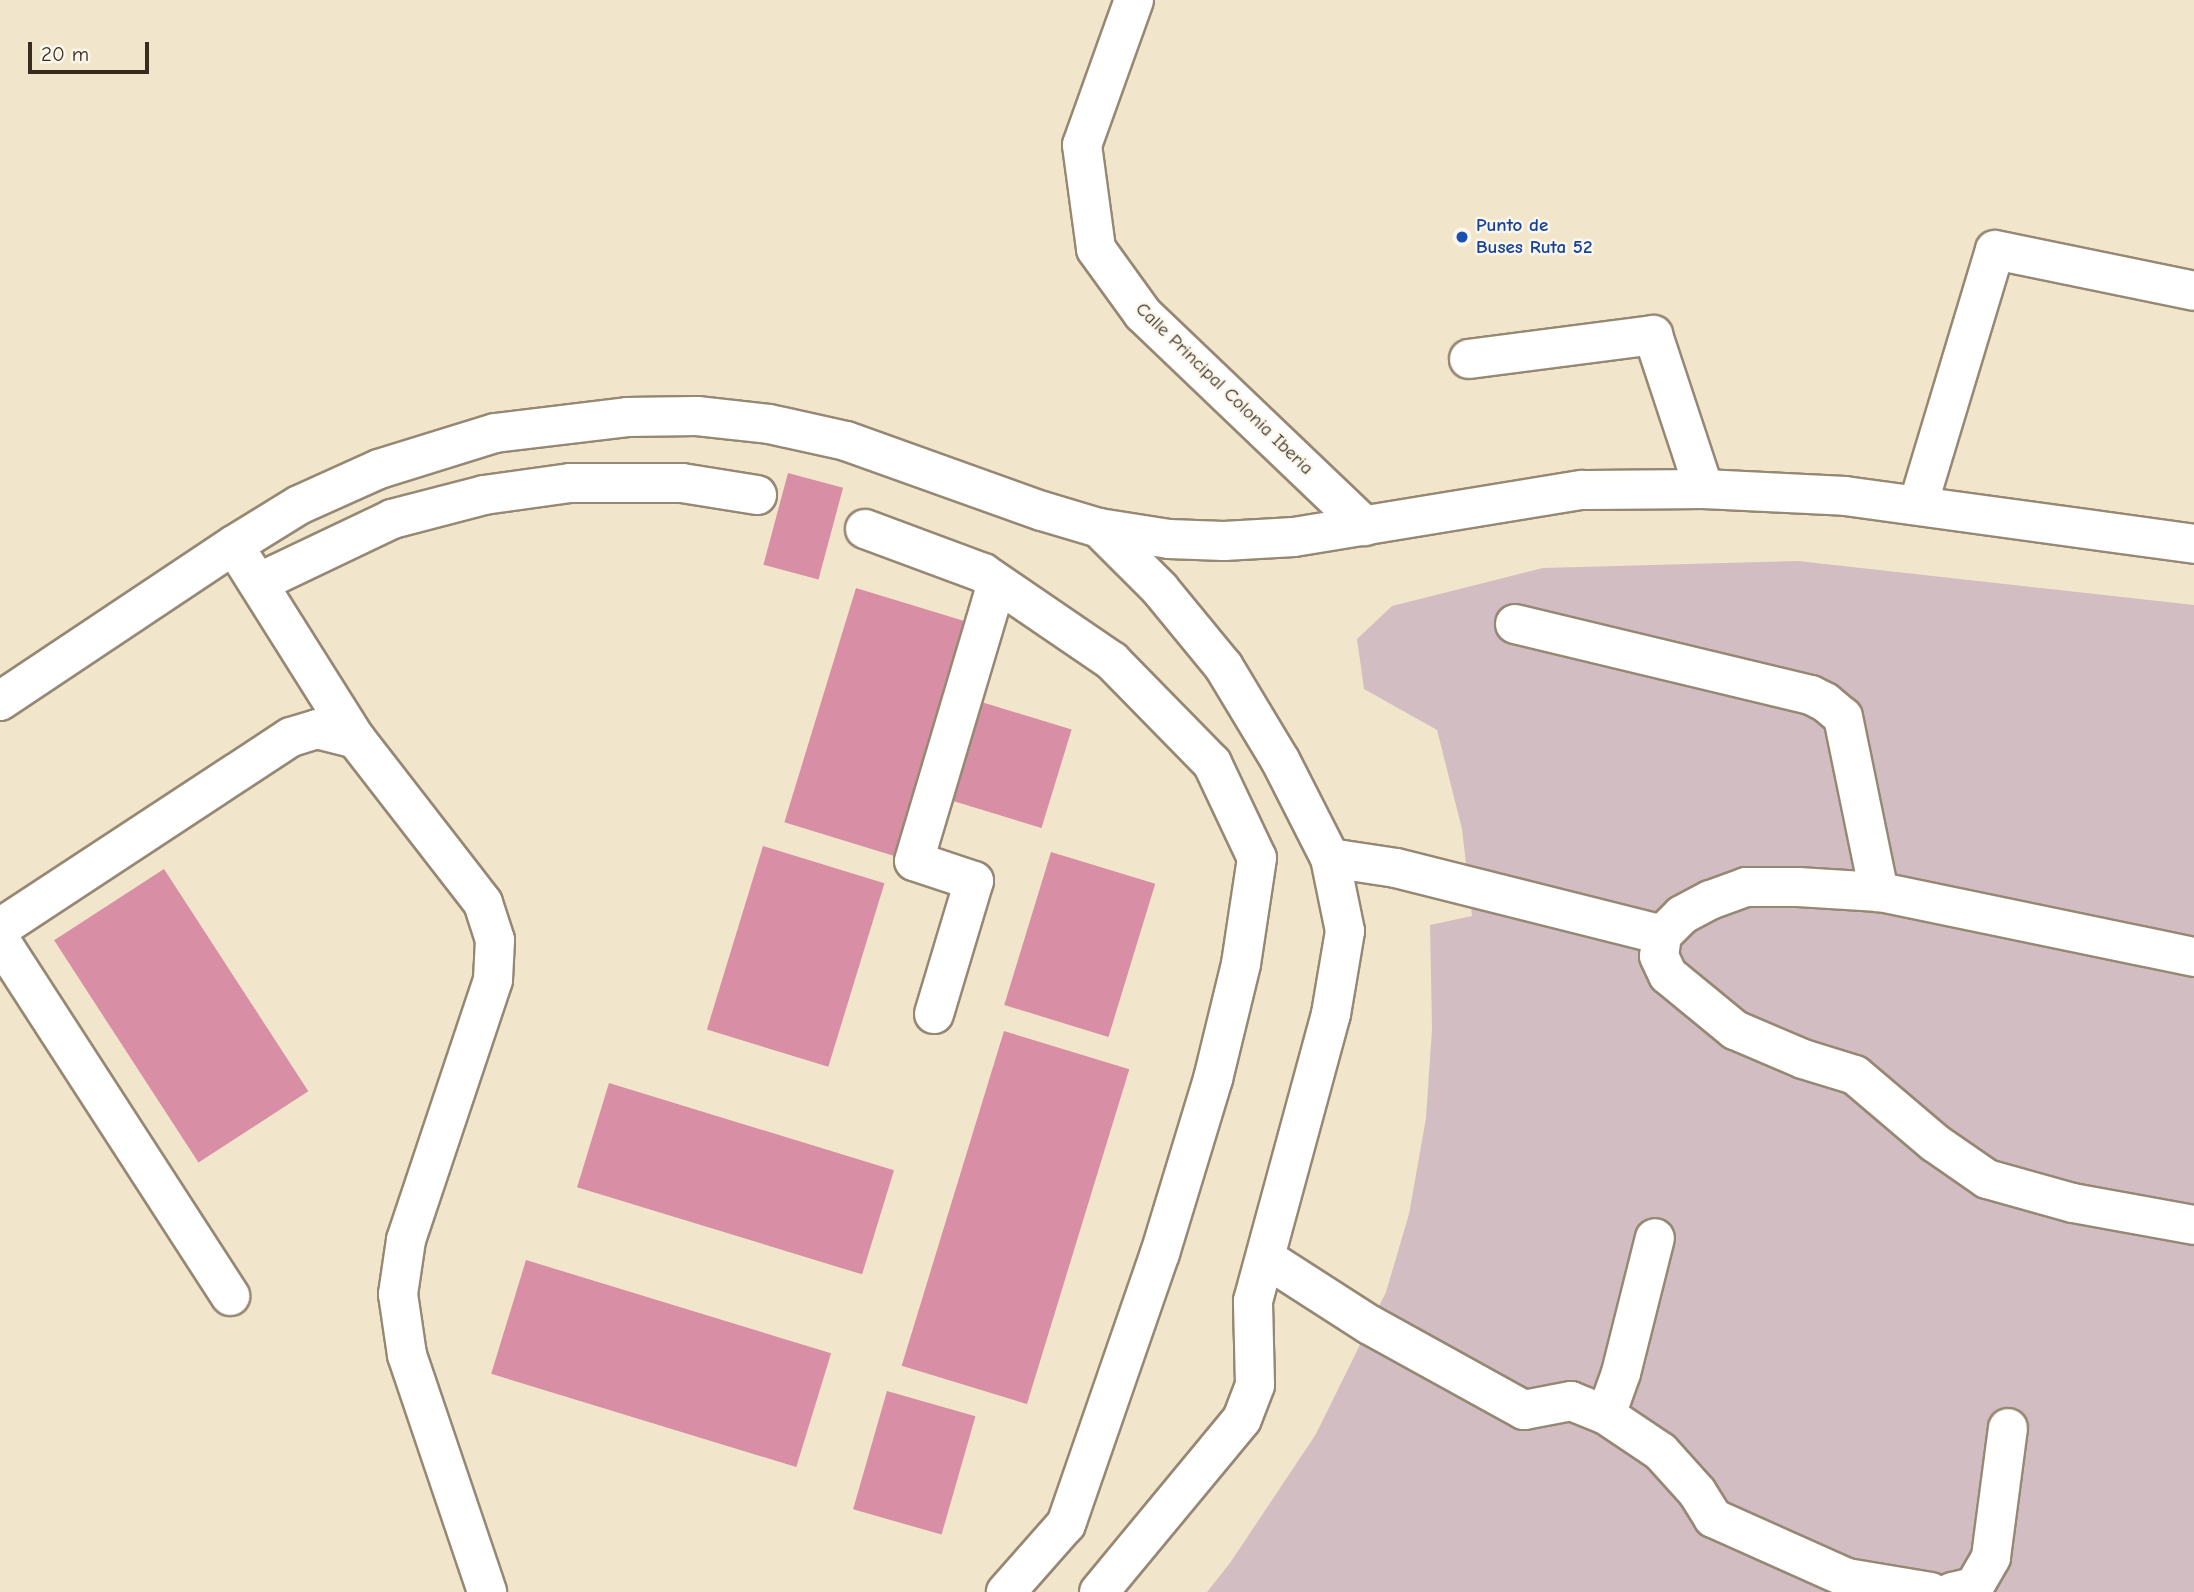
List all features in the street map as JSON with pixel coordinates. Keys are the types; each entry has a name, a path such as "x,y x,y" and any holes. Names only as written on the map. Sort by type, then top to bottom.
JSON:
{"street":[{"name":"Calle Principal Colonia Iberia","path":"1134,0 1082,145 1096,249 1143,314 1365,526"},
{"path":"1917,505 1995,250 2194,291"},
{"path":"1469,359 1653,335 1704,489"},
{"path":"0,701 234,545 299,505 379,469 495,433 627,417 709,418 769,424 846,440 1042,511 1099,528 1169,538 1224,541 1294,537 1582,491 1704,489 1845,495 2194,544"},
{"path":"258,583 392,519 484,495 570,483 682,483 757,495"},
{"path":"1099,528 1160,589 1223,667 1280,760 1330,858 1345,931 1331,1014 1267,1259 1253,1301 1255,1385 1242,1419 1099,1592"},
{"path":"865,529 983,573 1112,661 1212,763 1257,858 1241,964 1213,1079 1160,1253 1066,1524 1006,1592"},
{"path":"234,545 356,739 483,903 495,940 493,981 406,1240 398,1294 407,1356 487,1592"},
{"path":"934,1014 975,881 915,861 997,583"},
{"path":"1515,624 1811,695 1825,702 1843,717 1879,892"},
{"path":"0,928 291,737 317,729 356,739"},
{"path":"1330,858 1396,868 1662,935"},
{"path":"2194,957 1879,892 1746,887 1682,915 1662,935 1659,956 1668,975 1735,1030 1802,1059 1855,1075 1935,1143 1987,1179 2073,1203 2194,1226"},
{"path":"0,940 230,1296"},
{"path":"1606,1415 1621,1373 1655,1238"},
{"path":"1267,1259 1370,1325 1524,1410 1571,1401 1606,1415 1661,1452 1697,1493 1713,1518 1847,1578 1931,1592"},
{"path":"1973,1590 1991,1557 2008,1428"}],"shaded area":[{"path":"1798,561 2194,605 2194,1592 1207,1592 1230,1563 1316,1434 1386,1292 1409,1214 1426,1118 1432,1029 1430,925 1472,916 1462,829 1437,730 1364,689 1357,639 1392,606 1543,568"}],"building":[{"path":"788,473 843,488 818,580 763,565"},
{"path":"856,588 976,625 905,859 784,822"},
{"path":"975,700 1072,730 1041,828 945,798"},
{"path":"763,846 884,883 828,1067 707,1030"},
{"path":"1051,852 1155,884 1108,1037 1004,1005"},
{"path":"164,869 308,1091 198,1163 54,940"},
{"path":"1004,1031 1129,1069 1027,1404 902,1366"},
{"path":"609,1083 894,1170 862,1274 577,1187"},
{"path":"526,1260 831,1353 796,1467 491,1374"},
{"path":"887,1391 975,1416 942,1535 853,1509"}],"place":[{"name":"Punto de Buses Ruta 52","path":"1462,237"}]}
